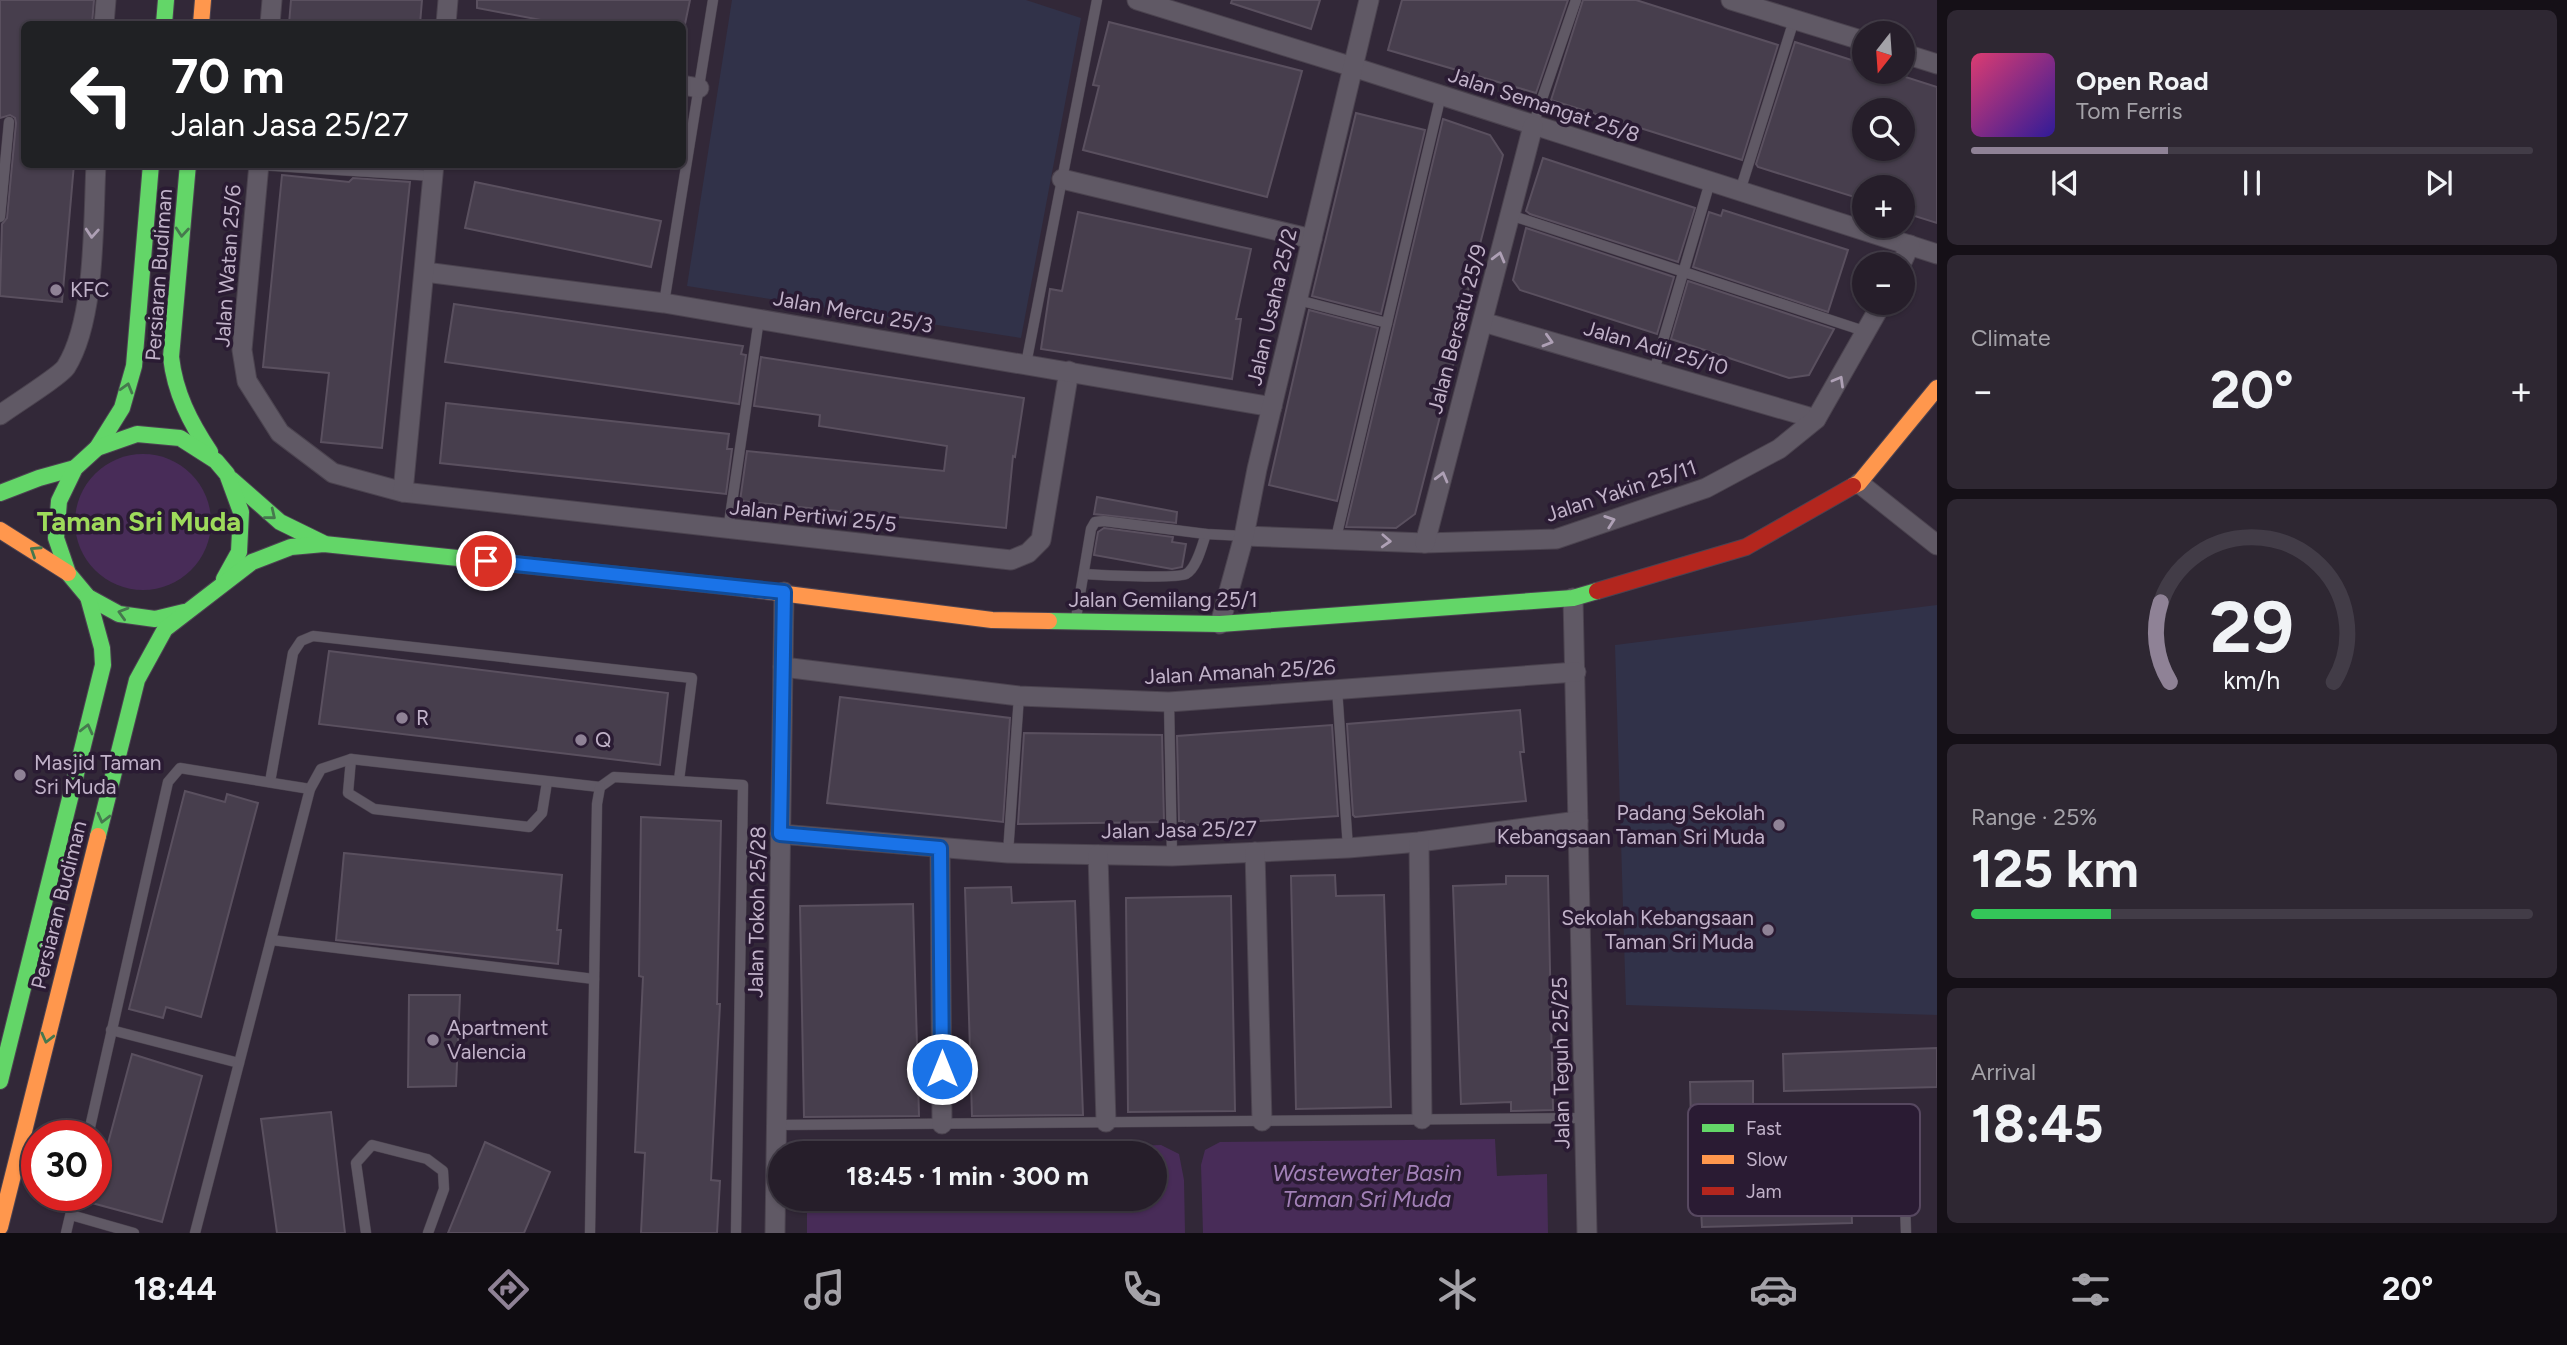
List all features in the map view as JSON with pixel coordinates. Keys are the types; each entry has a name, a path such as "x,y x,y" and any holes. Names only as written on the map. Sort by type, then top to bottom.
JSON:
{"main road":[{"path":"163,21 166,0"},
{"path":"201,21 203,0"},
{"name":"Persiaran Budiman","path":"97,448 122,408 134,366 151,168"},
{"name":"Persiaran Budiman","path":"188,168 171,356 173,382 192,424 216,461"},
{"name":"Jalan Gemilang 25/1","path":"219,588 252,562 291,547 324,544 784,592 992,620 1220,624 1573,598 1746,547 1859,483 1937,388"},
{"path":"0,530 68,573 88,597 120,614 155,619 189,610 219,588 239,552 241,512 227,474 216,461 180,438 137,433 97,448 75,468 59,501 56,538 68,573"},
{"path":"0,493 75,468"},
{"name":"Jalan Gemilang 25/1","path":"227,474 280,522 324,544"},
{"name":"Persiaran Budiman","path":"0,1081 103,665 102,648 88,597"},
{"name":"Persiaran Budiman","path":"0,1227 137,680 165,629 189,610"}],"street":[{"path":"104,21 106,0"},
{"path":"270,21 272,0"},
{"path":"446,21 448,0"},
{"name":"Jalan Semangat 25/8","path":"1137,0 1353,66 1937,254"},
{"name":"Jalan Usaha 25/2","path":"1220,624 1244,536 1369,0"},
{"path":"1731,0 1852,37"},
{"path":"1915,57 1937,64"},
{"name":"Jalan Bersatu 25/9","path":"1425,543 1533,126"},
{"path":"0,415 65,369 82,330 89,289 96,168"},
{"name":"Jalan Watan 25/6","path":"259,168 242,350 247,381 280,433 333,473 403,492"},
{"path":"403,492 434,170"},
{"path":"1062,179 1312,239"},
{"path":"1906,252 1910,245"},
{"name":"Jalan Mercu 25/3","path":"425,272 664,303 1272,407"},
{"name":"Jalan Yakin 25/11","path":"1244,536 1425,543 1556,540 1706,488 1779,449 1816,419 1876,315"},
{"name":"Jalan Adil 25/10","path":"1483,322 1816,419"},
{"name":"Jalan Pertiwi 25/5","path":"403,492 1011,560 1028,553 1041,540 1069,371"},
{"path":"1859,483 1937,545"},
{"name":"Jalan Tokoh 25/28","path":"775,1233 784,592"},
{"name":"Jalan Teguh 25/25","path":"1573,598 1587,1233"},
{"name":"Jalan Amanah 25/26","path":"783,667 1019,696 1169,702 1576,671"},
{"name":"Jalan Jasa 25/27","path":"780,834 1008,853 1172,856 1419,842 1578,821"},
{"path":"1419,842 1422,1119"},
{"path":"940,848 942,1124"},
{"path":"1255,852 1262,1121"},
{"path":"1098,855 1106,1122"}],"lane":[{"path":"686,126 691,86 713,0"},
{"path":"1026,364 1097,0"},
{"path":"1533,126 1576,0"},
{"path":"1741,191 1794,20"},
{"path":"1336,538 1441,95"},
{"path":"0,217 9,122"},
{"path":"364,168 434,170"},
{"path":"664,303 681,168"},
{"path":"1654,371 1710,182"},
{"path":"1510,215 1867,332"},
{"path":"1298,300 1387,323"},
{"path":"728,530 759,319"},
{"path":"1075,622 1091,529 1095,522 1244,536"},
{"path":"1084,574 1186,574 1194,565 1206,534"},
{"path":"270,782 293,653 301,641 313,636 692,678 679,780"},
{"path":"1337,689 1348,848"},
{"path":"1008,853 1019,696"},
{"path":"1169,702 1172,856"},
{"path":"351,759 348,793 374,809 438,818 528,827 542,813 547,782"},
{"path":"195,1233 310,789 321,769 351,759 600,787 614,777 743,785 736,1233"},
{"path":"91,1120 167,782 180,768 310,789"},
{"path":"590,1233 597,804 600,787"},
{"path":"271,940 594,979"},
{"path":"111,1030 239,1063"},
{"path":"776,1125 1585,1118"},
{"path":"366,1233 356,1163 372,1145 427,1159 443,1171 444,1189 428,1233"},
{"path":"66,1233 72,1211"},
{"path":"71,1215 134,1233"}],"shaded area":[{"path":"732,0 1026,0 1081,18 1021,338 687,286"},
{"name":"Padang Sekolah Kebangsaan Taman Sri Muda","path":"1937,605 1937,1015 1626,1005 1615,645"}],"water":[{"path":"143,454 169,460 191,474 205,496 211,522 205,548 191,570 169,584 143,590 117,584 95,570 81,548 75,522 81,496 95,474 117,460"},
{"name":"Wastewater Basin Taman Sri Muda","path":"1495,1139 1497,1176 1547,1174 1548,1233 1203,1233 1201,1165 1205,1150 1220,1142"},
{"path":"1167,1148 1179,1154 1184,1180 1185,1233 807,1233 807,1211 1167,1211"}],"building":[{"path":"0,0 94,0 92,21 21,21 21,168 74,168 62,302 0,296 2,224 7,218 16,123 15,118 10,115 0,118"},
{"path":"291,0 422,0 420,21 289,21"},
{"path":"477,0 690,0 686,21 546,21 477,8"},
{"path":"1232,0 1320,0 1311,29 1231,3"},
{"path":"1402,0 1568,0 1536,93 1388,50"},
{"path":"1583,0 1636,0 1778,45 1742,160 1551,100"},
{"path":"1109,22 1302,71 1267,197 1083,150 1099,86 1093,85"},
{"path":"1795,42 1852,60 1852,84 1915,84 1915,80 1937,87 1937,223 1915,216 1915,175 1852,175 1852,196 1758,167 1756,164"},
{"path":"1356,113 1425,130 1381,314 1312,296"},
{"path":"1443,119 1490,135 1503,155 1463,310 1467,311 1415,514 1396,528 1346,527"},
{"path":"1543,158 1695,208 1678,262 1526,211"},
{"path":"282,175 349,182 353,178 410,182 382,448 321,442 329,373 263,367"},
{"path":"475,182 661,221 651,267 465,228"},
{"path":"1723,210 1848,250 1828,312 1693,267 1709,212 1721,216"},
{"path":"1078,212 1251,249 1236,319 1241,319 1232,379 1041,349 1050,289 1062,291"},
{"path":"1526,228 1674,277 1657,334 1520,290 1513,280"},
{"path":"1688,281 1834,329 1809,375 1789,378 1671,339"},
{"path":"454,304 743,346 741,354 746,355 739,404 445,362"},
{"path":"1309,310 1378,328 1337,501 1269,485"},
{"path":"761,357 1024,398 1015,457 1013,456 1006,528 740,501 747,451 944,471 947,446 819,426 820,415 754,406"},
{"path":"446,403 729,434 727,449 732,449 726,494 440,463"},
{"path":"1097,497 1177,512 1176,523 1094,514"},
{"path":"1104,528 1173,537 1172,542 1186,544 1182,567 1172,569 1094,555 1098,532"},
{"path":"329,651 668,693 660,765 319,724"},
{"path":"840,697 1010,718 1003,822 827,803"},
{"path":"1520,710 1524,752 1520,752 1526,801 1355,817 1353,815 1347,724"},
{"path":"1332,725 1338,816 1184,826 1184,821 1179,821 1177,736"},
{"path":"1024,733 1162,735 1164,822 1018,824"},
{"path":"185,791 225,802 227,794 258,803 201,1017 166,1007 163,1018 129,1009"},
{"path":"641,817 721,821 717,1004 720,1004 711,1180 720,1181 717,1233 641,1233 645,1153 635,1152 643,977 639,976"},
{"path":"344,853 562,875 557,930 561,930 558,964 336,940"},
{"path":"1335,875 1336,896 1384,895 1391,1107 1296,1109 1291,876"},
{"path":"1506,876 1548,876 1553,1110 1511,1111 1511,1102 1461,1104 1453,886 1506,884"},
{"path":"1011,887 1012,903 1075,901 1083,1115 972,1116 965,888"},
{"path":"1231,896 1235,1111 1128,1112 1126,898"},
{"path":"913,904 919,1116 804,1117 800,906"},
{"name":"Apartment Valencia","path":"409,995 460,995 456,1086 408,1087"},
{"path":"1937,1048 1937,1087 1784,1091 1783,1054"},
{"path":"132,1054 202,1076 162,1222 112,1208 112,1128"},
{"path":"1753,1081 1753,1104 1691,1104 1690,1082"},
{"path":"331,1112 345,1233 277,1233 261,1119"},
{"path":"485,1142 550,1172 524,1233 448,1233"},
{"path":"1701,1216 1852,1216 1852,1223 1702,1227"}],"traffic: fast":[{"path":"164,21 166,0"},
{"path":"97,448 122,408 134,366 151,168"},
{"path":"188,168 171,357 184,407 210,452"},
{"path":"184,612 155,619 119,614 88,597 68,573 56,538 59,501 75,468 97,448 137,434 180,438 216,461 227,474 241,512 239,552 224,579"},
{"path":"0,493 75,468"},
{"path":"231,479 280,522 323,543"},
{"path":"98,836 137,680 165,629 252,562 291,547 324,544 733,587"},
{"path":"1049,621 1220,624 1573,598 1597,591"},
{"path":"0,1081 103,665 102,648 88,597"}],"traffic: slow":[{"path":"201,21 203,0"},
{"path":"1853,486 1859,483 1937,388"},
{"path":"0,530 68,573"},
{"path":"733,587 992,620 1049,621"},
{"path":"0,1227 98,836"}],"traffic: jam":[{"path":"1597,591 1746,547 1853,486"}],"place":[{"name":"KFC","path":"56,290"},
{"name":"R","path":"402,718"},
{"name":"Q","path":"581,740"},
{"name":"Masjid Taman Sri Muda","path":"20,775"},
{"name":"Padang Sekolah Kebangsaan Taman Sri Muda","path":"1779,825"},
{"name":"Sekolah Kebangsaan Taman Sri Muda","path":"1768,930"},
{"name":"Apartment Valencia","path":"433,1040"}],"district":[{"name":"Taman Sri Muda","path":"139,521"}],"route":[{"path":"486,561 784,592 780,834 940,848 942,1069"}]}
